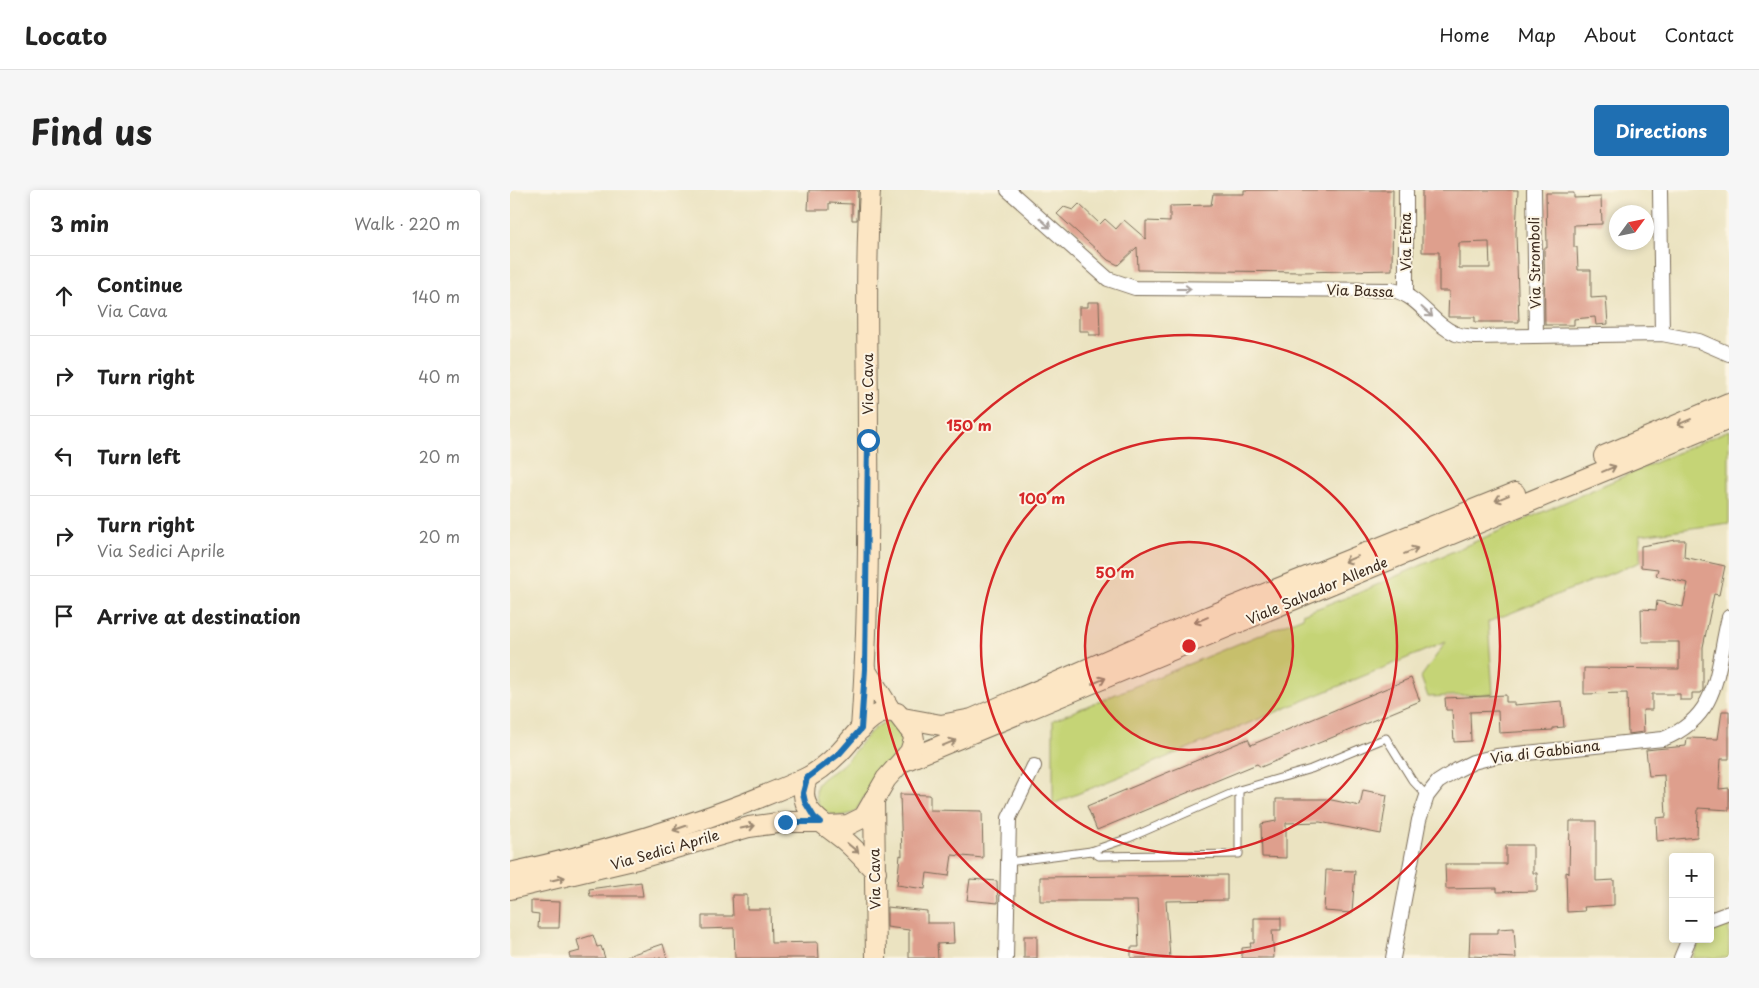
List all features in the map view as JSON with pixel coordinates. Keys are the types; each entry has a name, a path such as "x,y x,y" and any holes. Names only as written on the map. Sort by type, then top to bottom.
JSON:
{"main road":[{"name":"Via Cava","path":"861,729 865,669 868,440 867,246 870,190"},
{"name":"Viale Salvador Allende","path":"897,715 941,725 972,719 1205,618 1539,483 1729,403"},
{"name":"Viale Salvador Allende","path":"904,761 1729,419"},
{"path":"865,669 914,740 910,752 904,761"},
{"name":"Via Sedici Aprile","path":"510,873 554,864 662,834 736,808 807,778 840,753 872,718 897,715"},
{"name":"Via Sedici Aprile","path":"510,889 637,859 749,827 785,822 824,824 839,827 856,822 864,817 886,779 904,761"},
{"path":"807,778 803,793 805,802 814,817 863,857 876,872"},
{"name":"Via Cava","path":"874,799 876,958"}],"street":[{"name":"Via Bassa","path":"1008,190 1108,279 1121,285 1135,288 1392,290 1406,295 1442,326 1456,334 1475,337 1662,334 1699,341 1729,354"},
{"name":"Via Etna","path":"1406,190 1406,295"},
{"name":"Via Stromboli","path":"1534,190 1536,335"},
{"path":"1660,190 1662,334"},
{"name":"Via di Gabbiana","path":"1393,958 1419,820 1427,796 1438,782 1473,762 1497,756 1663,739 1685,729 1706,707 1729,617"},
{"path":"1006,958 1009,818 1034,766"},
{"path":"1714,919 1729,913"},
{"path":"1681,958 1687,943"}],"lane":[{"path":"1008,862 1091,851 1129,838 1239,790 1312,769 1386,738 1412,780 1427,796"},
{"path":"1091,851 1099,856 1239,854 1239,790"}],"green space":[{"path":"1729,430 1729,523 1640,535 1640,562 1488,622 1493,694 1428,697 1421,677 1446,642 1053,804 1053,720 1303,617 1302,614 1356,594"},
{"path":"890,721 902,734 901,749 879,773 855,812 839,816 826,812 817,801 816,794 819,782 842,765 876,727"},
{"path":"1729,924 1729,958 1692,958 1699,943 1714,943 1714,931"}],"building":[{"path":"809,190 858,190 857,220 852,220 852,204 829,203 829,210 808,210"},
{"path":"1244,190 1393,190 1392,270 1302,272 1138,270 1137,247 1118,265 1108,260 1057,214 1064,207 1073,210 1079,204 1100,224 1105,219 1116,229 1124,220 1146,239 1146,221 1170,222 1170,206 1211,205 1213,194 1244,194"},
{"path":"1422,190 1518,190 1516,233 1519,322 1475,322 1475,317 1448,317 1449,291 1439,291 1439,252 1422,252","holes":["1489,242 1490,268 1459,268 1459,243"]},
{"path":"1546,193 1574,193 1574,198 1601,197 1602,224 1574,225 1574,247 1577,247 1578,270 1591,270 1591,298 1606,297 1608,324 1596,325 1595,317 1574,319 1574,325 1545,325 1544,248 1547,248"},
{"path":"1088,302 1099,302 1100,335 1089,335 1089,331 1079,331 1079,307 1088,307"},
{"path":"1685,540 1684,557 1725,566 1719,595 1714,594 1703,647 1703,690 1701,693 1692,693 1692,700 1680,700 1680,694 1652,694 1652,710 1643,710 1644,732 1628,734 1627,693 1584,694 1584,668 1679,669 1679,642 1642,642 1641,609 1656,610 1657,601 1683,607 1688,583 1656,576 1658,569 1641,567 1641,546"},
{"path":"1411,678 1420,701 1261,767 1257,764 1097,830 1087,806 1248,739 1251,745"},
{"path":"1506,695 1506,702 1514,702 1514,705 1562,701 1564,727 1553,728 1553,730 1499,733 1498,711 1470,712 1471,741 1454,742 1452,710 1446,710 1445,698"},
{"path":"1722,711 1729,711 1729,759 1721,759 1719,789 1729,788 1729,810 1698,808 1697,837 1657,841 1656,818 1666,817 1664,775 1649,776 1646,750 1686,746 1687,738 1718,739"},
{"path":"1363,790 1387,795 1381,834 1320,822 1286,823 1286,858 1262,857 1261,824 1276,821 1276,799 1327,799 1360,806"},
{"path":"900,794 930,795 930,810 982,811 983,858 952,855 949,876 927,873 925,889 897,885 900,855 902,856"},
{"path":"1570,821 1596,821 1596,881 1614,880 1614,905 1584,907 1585,911 1567,912 1566,872 1569,873"},
{"path":"1506,845 1533,845 1533,873 1537,873 1537,891 1497,892 1497,888 1446,889 1445,864 1506,864"},
{"path":"1326,870 1355,871 1352,913 1324,911"},
{"path":"1227,875 1227,900 1166,901 1170,958 1131,958 1131,947 1139,947 1137,901 1040,901 1040,877"},
{"path":"970,879 997,881 998,903 967,900"},
{"path":"641,882 643,896 590,896 589,889"},
{"path":"732,895 747,895 747,909 770,909 771,943 818,942 819,958 735,958 734,928 702,929 702,916 733,916"},
{"path":"531,901 560,902 559,928 538,928 539,914 531,913"},
{"path":"887,907 927,911 927,923 953,923 954,943 937,944 938,958 909,958 909,930 887,927"},
{"path":"1254,918 1281,918 1281,930 1272,930 1274,958 1242,958 1242,948 1251,947 1250,943 1254,943"},
{"path":"1514,928 1516,958 1469,956 1470,933 1498,933 1498,929"},
{"path":"593,935 597,947 601,946 605,958 570,958 569,954 580,951 577,940"},
{"path":"1024,936 1037,936 1037,958 1024,958"},
{"path":"663,944 667,958 628,958 627,956"}],"route":[{"path":"785,822 820,822 808,809 805,802 803,793 807,778 840,753 861,729 865,669 868,440"}]}
